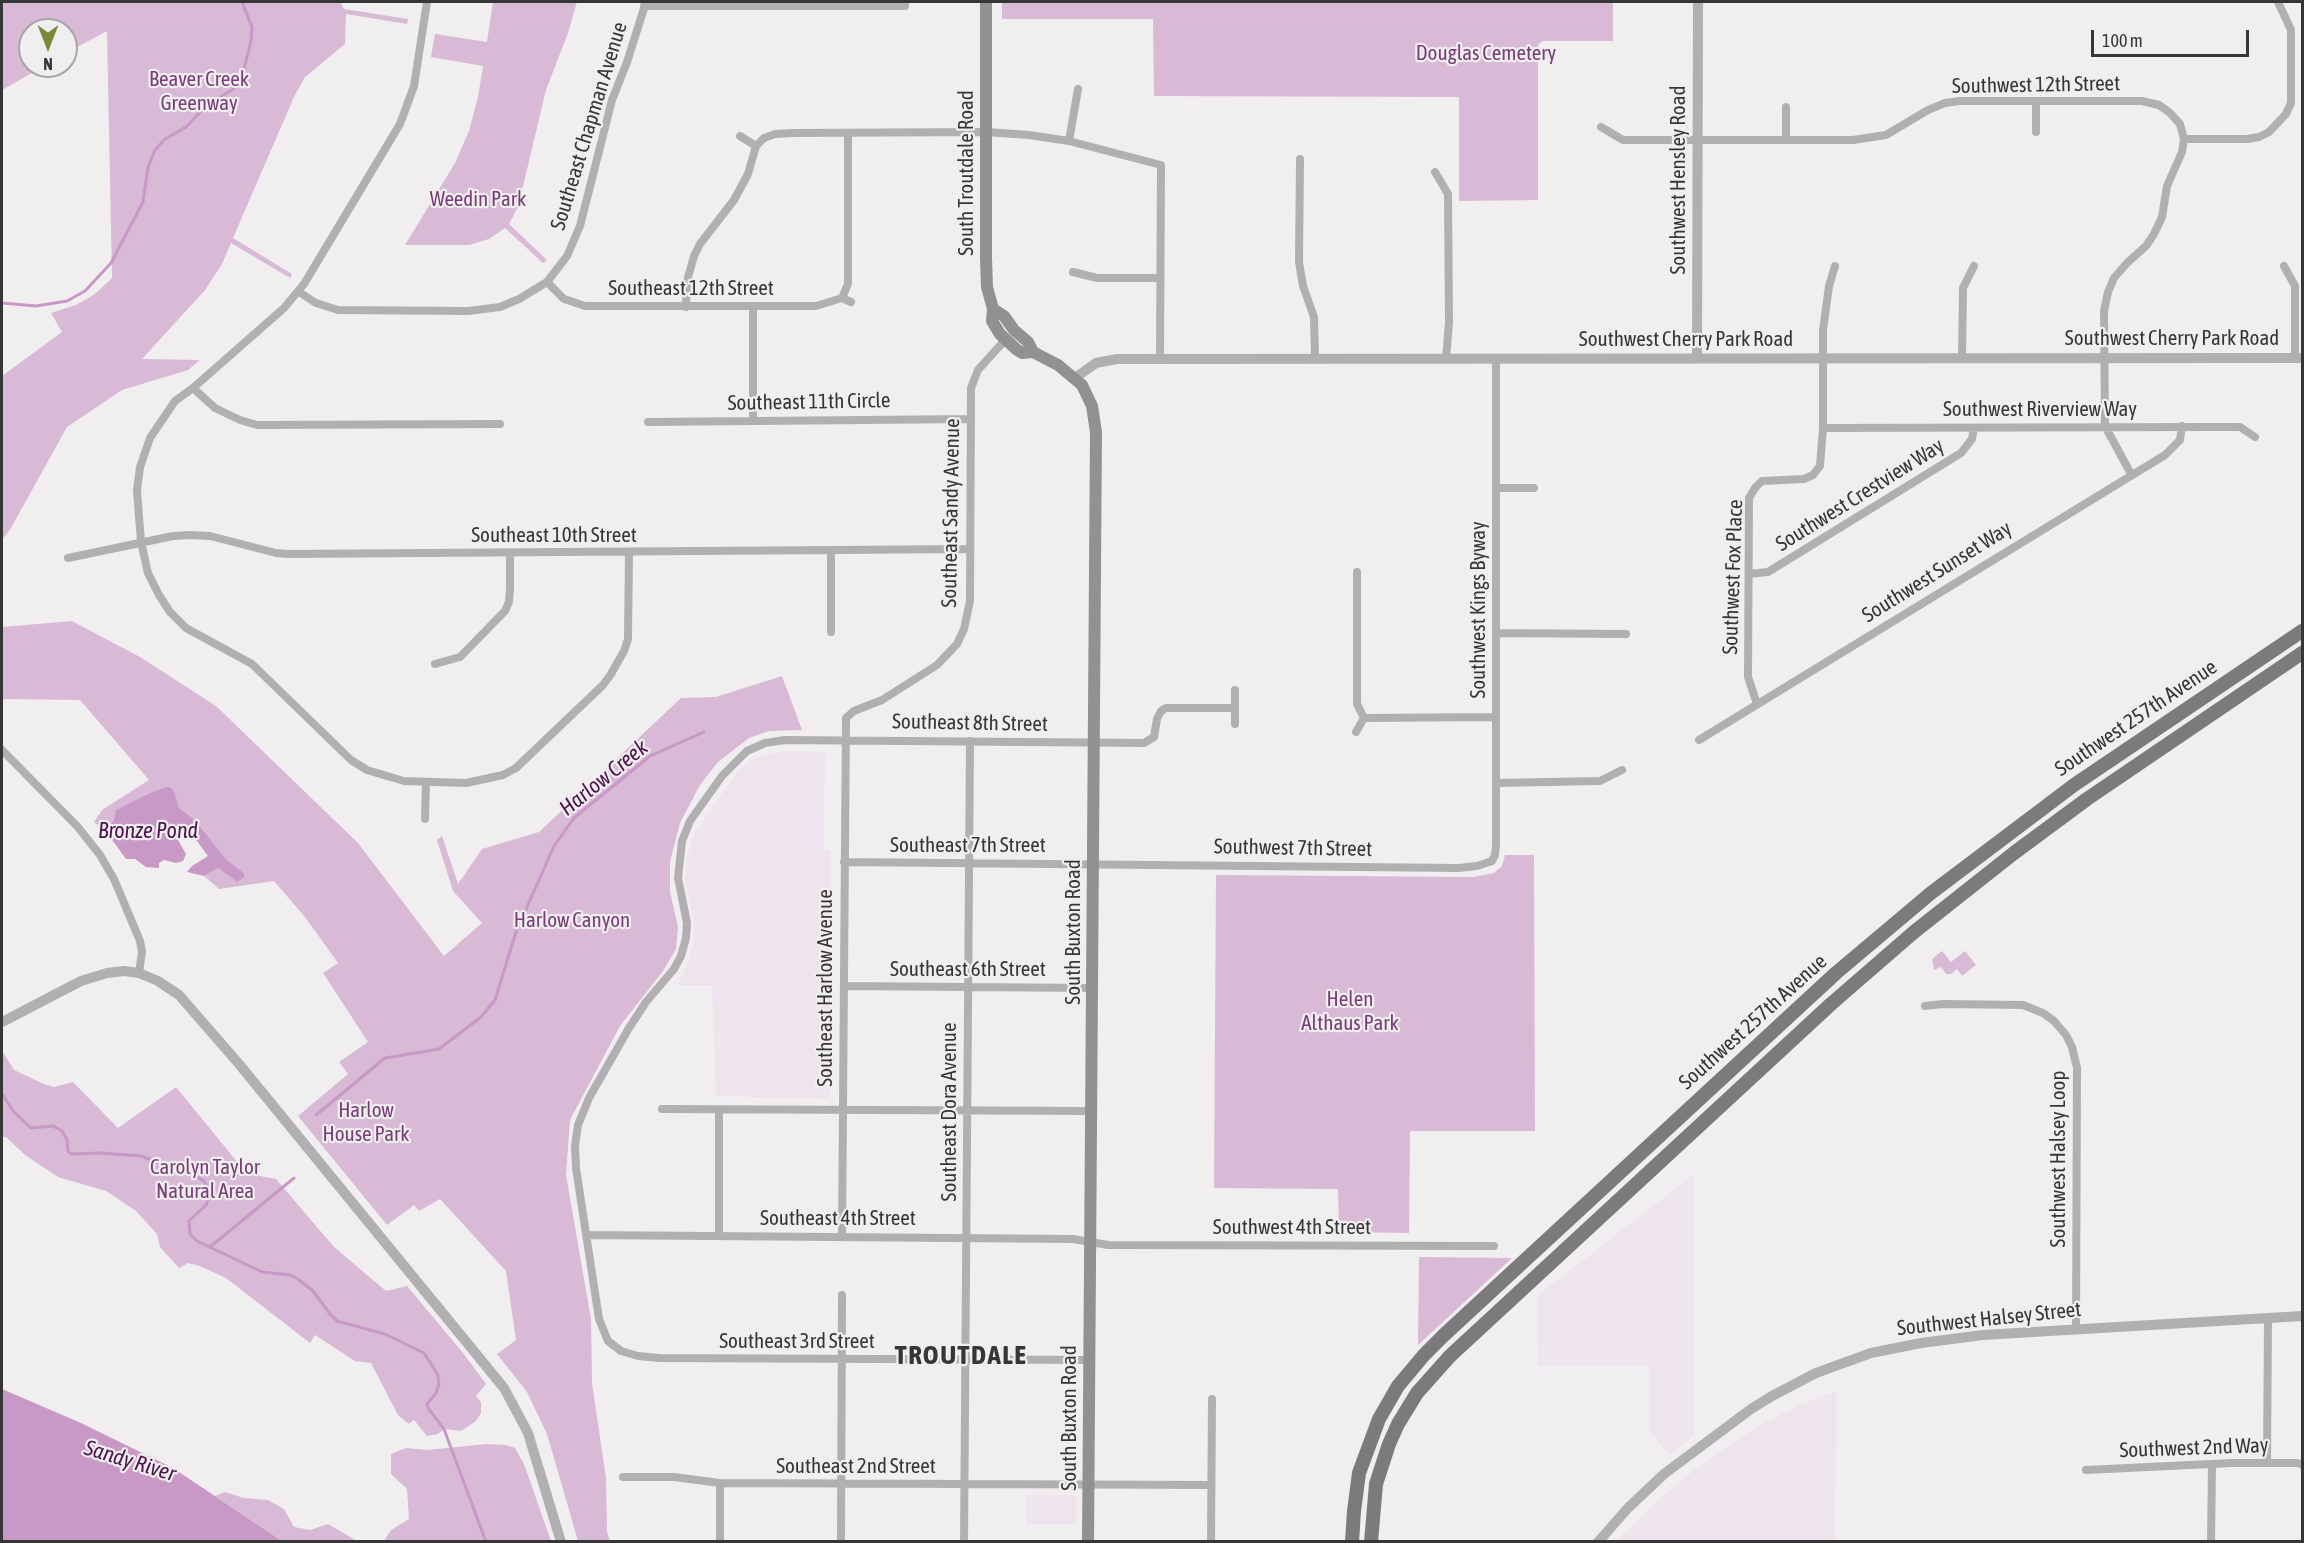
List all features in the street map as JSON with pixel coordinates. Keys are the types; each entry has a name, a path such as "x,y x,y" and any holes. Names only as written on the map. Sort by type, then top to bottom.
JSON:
{"main road":[{"name":"South Troutdale Road","path":"986,2 986,278 993,309 992,321 1005,340"},
{"name":"South Buxton Road","path":"993,309 1004,316 1014,330 1028,342 1033,352"},
{"name":"South Buxton Road","path":"1005,340 1022,353 1033,352 1058,365 1076,378 1092,406 1096,432 1088,1542"},
{"name":"Southwest 257th Avenue","path":"1352,1542 1359,1473 1379,1419 1398,1386 1444,1335 1766,1037 1922,900 2074,785 2302,631"},
{"name":"Southwest 257th Avenue","path":"1371,1542 1376,1484 1389,1444 1417,1393 1450,1356 1831,1004 1914,932 2066,815 2302,653"}],"street":[{"path":"427,2 414,86 405,114 299,292 193,388 174,401 150,438 140,467 137,490 141,542 148,573 170,612 186,628 252,664 351,760 367,770 384,776 426,783 466,783 503,775 529,757 603,684 617,665 628,639 630,552"},
{"name":"Southwest Hensley Road","path":"1697,358 1698,2"},
{"path":"2131,474 2105,426 2104,311 2108,292 2120,270 2146,246 2160,225 2167,186 2182,152 2184,139 2259,137 2274,128 2286,114 2291,103 2291,30 2278,2"},
{"path":"645,4 905,4"},
{"name":"Southeast Chapman Avenue","path":"299,292 315,303 338,310 468,311 500,307 519,299 547,282 567,256 580,226 612,100 627,62 645,4"},
{"path":"1068,141 1078,89"},
{"name":"Southwest 12th Street","path":"1601,127 1623,140 1874,138 1896,130 1928,110 1960,100 2142,101 2159,105 2170,113 2180,124 2184,139"},
{"path":"2036,101 2036,132"},
{"path":"1785,140 1786,107"},
{"path":"686,307 687,281 694,256 700,244 734,200 748,174 756,146 764,138 775,134 848,133 986,132 1029,135 1068,141 1161,165 1160,358"},
{"name":"Southeast 12th Street","path":"547,282 564,299 576,304 753,307 816,306 846,300 848,284 848,133"},
{"path":"740,136 756,146"},
{"path":"1300,159 1299,262 1303,286 1314,317 1315,358"},
{"path":"1435,172 1448,194 1449,323 1446,358"},
{"name":"Southwest Fox Place","path":"1757,704 1748,677 1749,504 1751,493 1762,481 1804,479 1814,475 1821,460 1823,330 1829,286 1835,266"},
{"path":"1962,358 1962,288 1974,266"},
{"path":"2284,266 2295,285 2299,358"},
{"path":"1073,272 1097,278 1160,278"},
{"path":"753,307 753,421"},
{"name":"Southeast Sandy Avenue","path":"845,740 845,723 850,714 882,700 937,665 957,644 968,616 971,388 974,377 986,359 1005,340"},
{"name":"Southwest Cherry Park Road","path":"1076,378 1089,367 1106,360 1160,358 2299,358"},
{"name":"Southwest Kings Byway","path":"1492,861 1495,855 1496,783 1496,358"},
{"path":"193,388 215,408 257,425 501,424"},
{"name":"Southeast 11th Circle","path":"648,422 971,419"},
{"name":"Southwest Sunset Way","path":"1699,740 2165,455 2175,447 2182,434 2182,426"},
{"name":"Southwest Riverview Way","path":"1823,428 2240,427 2255,437"},
{"name":"Southwest Crestview Way","path":"1749,574 1768,572 1961,453 1972,439 1974,428"},
{"path":"1496,488 1534,488"},
{"name":"Southeast 10th Street","path":"68,558 141,542 189,535 210,536 288,554 970,549"},
{"path":"831,551 831,632"},
{"path":"435,664 460,657 505,611 510,588 510,553"},
{"path":"1357,572 1357,704 1364,718"},
{"path":"1496,633 1626,634"},
{"path":"1235,690 1235,724"},
{"name":"Southeast 8th Street","path":"845,740 1144,743 1150,741 1156,733 1157,719 1161,711 1172,707 1235,708"},
{"path":"1364,718 1495,717"},
{"path":"1356,732 1364,718"},
{"path":"586,1235 576,1168 575,1146 578,1125 589,1098 629,1028 646,1002 674,969 681,956 687,924 678,868 682,841 690,821 722,776 747,751 778,740 845,740"},
{"name":"Southeast Harlow Avenue","path":"842,1236 845,740"},
{"name":"Southeast Dora Avenue","path":"964,1542 970,741"},
{"path":"2,750 78,826 100,855 140,940 142,952 139,973"},
{"path":"1496,783 1600,781 1622,770"},
{"path":"425,819 426,783"},
{"name":"Southwest 7th Street","path":"1093,863 1459,868 1492,861"},
{"name":"Southeast 7th Street","path":"844,862 1093,863"},
{"path":"2,1022 91,977 116,971 139,973 167,985 189,1005 504,1388 528,1434 561,1542"},
{"name":"Southeast 6th Street","path":"844,986 1092,988"},
{"name":"Southwest Halsey Loop","path":"1925,1006 2010,1004 2033,1008 2043,1012 2061,1028 2072,1047 2077,1068 2076,1330"},
{"path":"662,1109 1091,1111"},
{"path":"719,1110 719,1236"},
{"name":"Southeast 4th Street","path":"586,1235 966,1237 1090,1241"},
{"name":"Southeast 3rd Street","path":"586,1235 601,1327 608,1341 615,1348 638,1356 660,1358 1089,1360"},
{"name":"Southwest 4th Street","path":"1090,1241 1108,1245 1494,1246"},
{"path":"841,1542 842,1295"},
{"name":"Southwest Halsey Street","path":"1598,1542 1643,1493 1685,1458 1765,1400 1816,1373 1871,1353 1921,1342 1983,1335 2302,1316"},
{"path":"2267,1463 2268,1319"},
{"path":"1211,1542 1212,1399"},
{"name":"Southwest 2nd Way","path":"2086,1470 2267,1463 2302,1465"},
{"path":"2211,1542 2212,1465"},
{"name":"Southeast 2nd Street","path":"623,1478 674,1477 720,1483 1211,1485"},
{"path":"720,1483 720,1542"}],"shaded area":[{"path":"782,751 825,752 824,849 831,850 830,1099 716,1096 712,985 678,985 690,956 694,934 693,916 685,880 687,857 695,832 739,769 751,760"},
{"path":"1694,1174 1694,1435 1670,1455 1649,1431 1649,1366 1538,1366 1537,1296"},
{"path":"1836,1391 1835,1541 1618,1541 1650,1507 1694,1470 1758,1426 1800,1405"},
{"path":"1026,1495 1076,1495 1076,1524 1026,1524"}],"green space":[{"name":"Beaver Creek Greenway","path":"2,2 340,2 344,9 408,19 407,24 346,14 345,44 305,77 294,97 233,238 292,274 290,278 231,243 222,264 205,290 142,359 200,360 188,370 122,390 67,427 11,528 2,540 2,376 62,332 51,313 76,305 95,294 112,278 107,31 78,47 78,18 18,18 18,78 23,78 2,90"},
{"name":"Weedin Park","path":"493,2 577,2 568,33 546,90 518,207 509,224 547,260 543,263 505,228 489,239 469,245 405,245 455,163 469,131 483,66 431,57 435,34 487,42"},
{"name":"Douglas Cemetery","path":"1002,2 1613,2 1613,41 1543,41 1538,45 1538,200 1459,201 1459,97 1154,96 1153,19 1002,19"},
{"path":"72,621 140,657 216,706 358,843 444,956 482,923 453,891 437,840 442,836 458,884 482,849 539,832 681,698 716,697 782,676 802,730 769,731 749,738 718,762 700,785 680,823 670,862 670,892 678,927 676,949 663,971 620,1026 570,1120 566,1175 591,1319 592,1383 606,1478 607,1532 610,1541 578,1541 547,1434 527,1392 497,1354 516,1340 506,1271 440,1199 419,1211 414,1205 387,1225 298,1116 348,1074 339,1062 368,1042 323,973 338,963 305,917 274,881 219,889 204,876 218,868 237,882 244,873 227,860 194,819 179,808 175,795 152,792 139,799 113,830 110,837 94,822 102,810 149,780 80,700 2,699 2,627"},
{"name":"Helen Althaus Park","path":"1505,855 1534,855 1535,1131 1410,1131 1409,1233 1339,1232 1338,1189 1214,1188 1216,875 1473,877 1494,873 1502,866"},
{"path":"1942,951 1951,962 1965,951 1976,965 1962,976 1957,969 1951,974 1946,974 1941,967 1934,970 1932,959"},
{"name":"Carolyn Taylor Natural Area","path":"2,1051 14,1070 44,1084 54,1087 73,1082 118,1128 176,1087 243,1169 255,1175 276,1179 334,1247 386,1291 407,1286 486,1384 476,1396 481,1402 481,1413 476,1421 461,1431 444,1429 438,1434 427,1436 414,1420 409,1424 398,1415 371,1363 355,1361 315,1335 310,1343 226,1278 188,1263 179,1268 160,1247 157,1234 136,1211 106,1191 58,1177 25,1155 6,1137 2,1137"},
{"path":"1419,1257 1512,1258 1418,1345"},
{"path":"487,1444 515,1448 524,1464 551,1541 384,1541 391,1530 409,1519 407,1489 391,1474 391,1454 406,1448 427,1450"},
{"path":"225,1492 244,1498 268,1500 284,1509 294,1527 310,1530 328,1524 357,1541 282,1541 215,1496"}],"water":[{"name":"Bronze Pond","path":"168,787 175,794 179,808 194,819 227,860 244,873 244,877 237,882 218,868 204,876 187,872 208,856 191,833 183,834 178,840 186,854 183,861 176,863 164,860 159,863 159,868 146,867 135,859 126,859 110,837 113,830 110,824 114,821 116,810 152,792"},
{"name":"Sandy River","path":"2,1389 81,1423 173,1468 282,1541 2,1541"}],"waterway":[{"path":"2,303 36,306 67,301 85,291 111,263 143,202 148,167 155,150 165,139 186,127 207,105 235,88 242,77 252,27 242,2"},
{"name":"Harlow Creek","path":"316,1115 385,1058 439,1049 481,1017 495,1000 516,932 554,846 574,818 650,756 704,732"},
{"path":"2,1094 14,1112 31,1128 53,1126 62,1131 71,1154 101,1153 141,1156 204,1181 211,1193 206,1205 189,1221 190,1234 197,1241 262,1272 290,1275 313,1291 337,1321 385,1334 424,1353 438,1375 439,1384 436,1393 427,1404 428,1408 444,1429 486,1542"},
{"name":"Harlow Creek","path":"210,1247 294,1178"}],"district":[{"name":"TROUTDALE","path":"961,1355"}],"park label":[{"name":"Harlow Canyon","path":"572,920"},
{"name":"Harlow House Park","path":"366,1122"}]}
